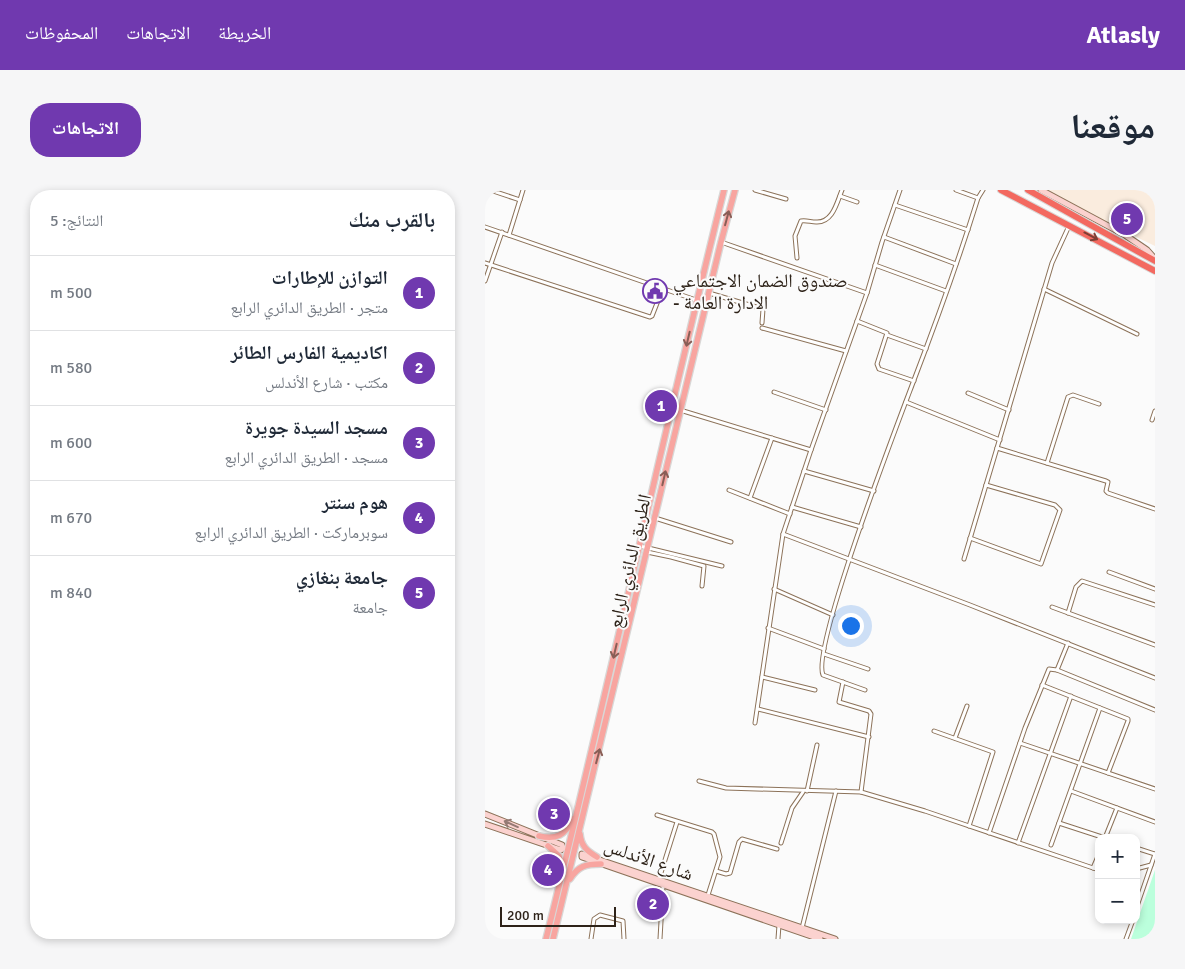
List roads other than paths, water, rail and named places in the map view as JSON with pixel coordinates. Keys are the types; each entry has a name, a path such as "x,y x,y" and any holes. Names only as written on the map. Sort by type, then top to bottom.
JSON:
{"highway":[{"path":"1001,190 1155,271"},
{"path":"1011,190 1037,208"},
{"path":"1028,190 1155,260"}],"main road":[{"name":"الطريق الدائري الرابع","path":"546,939 579,808 697,300 725,190"},
{"name":"الطريق الدائري الرابع","path":"553,939 735,190"},
{"path":"1041,190 1125,236 1147,250 1155,260"},
{"path":"666,433 669,437 674,436"},
{"path":"539,836 553,838 562,835 579,808"},
{"path":"485,814 562,845 563,848 561,850 485,824"},
{"path":"580,829 583,845 597,858"},
{"path":"548,846 559,856 563,870"},
{"name":"شارع الأندلس","path":"820,939 779,926 695,894 659,878 583,853 581,856 663,886 695,894 708,895 835,939"},
{"path":"567,885 580,866 585,864 601,864"}],"street":[{"path":"490,190 520,200"},
{"path":"509,235 523,190"},
{"path":"755,190 786,199"},
{"path":"797,258 795,236 801,221 818,222 825,220 834,212 842,190"},
{"path":"755,723 783,534 901,190"},
{"path":"956,190 978,198"},
{"path":"865,690 823,675 821,669 824,651 849,559 926,349 978,198 983,190"},
{"path":"840,196 857,202"},
{"path":"895,205 968,230"},
{"path":"964,559 1044,289 1052,264 1070,225"},
{"path":"485,227 697,300"},
{"path":"485,281 502,232"},
{"path":"884,236 956,264"},
{"path":"721,242 867,293"},
{"path":"485,263 650,317 663,288"},
{"path":"875,265 946,291"},
{"path":"1044,289 1137,334"},
{"path":"709,293 763,309 762,323"},
{"path":"857,321 885,332 887,335 926,349"},
{"path":"762,328 846,352"},
{"path":"887,335 877,364 878,367 882,371 914,381"},
{"path":"774,392 826,410"},
{"path":"968,393 1009,410"},
{"path":"1047,463 1068,397 1073,395 1099,404"},
{"path":"905,402 1000,440"},
{"path":"680,410 811,450"},
{"path":"1152,420 1155,411"},
{"path":"750,498 772,438"},
{"path":"997,448 1106,481 1108,482 1106,491 1108,493 1155,509"},
{"path":"804,471 874,490"},
{"path":"970,538 1041,564 1060,510 1056,506 986,484"},
{"path":"729,490 790,514"},
{"path":"792,507 861,527"},
{"path":"655,518 731,542"},
{"path":"783,534 1155,678"},
{"path":"639,546 704,566 702,586"},
{"path":"647,550 722,566"},
{"path":"1109,572 1155,589"},
{"path":"1068,613 1076,587 1082,581 1155,605"},
{"path":"775,589 833,615"},
{"path":"1052,608 1155,645"},
{"path":"768,628 868,670"},
{"path":"1057,670 1068,643"},
{"path":"989,833 1048,670 1057,670 1155,710"},
{"path":"762,677 815,690"},
{"path":"843,682 839,702 869,711 871,714 861,792"},
{"path":"1042,685 1127,719 1128,721 1108,773"},
{"path":"1018,843 1071,696"},
{"path":"955,738 967,706"},
{"path":"1051,845 1101,708"},
{"path":"758,709 869,737"},
{"path":"934,731 991,751 993,754 969,826"},
{"path":"1020,743 1155,789"},
{"path":"781,843 793,808 805,791 817,745"},
{"path":"699,782 726,788 861,792 1093,868 1095,863"},
{"path":"802,928 837,791"},
{"path":"1071,791 1155,822"},
{"path":"1107,834 1117,808"},
{"path":"657,815 712,832 720,858 708,895"},
{"path":"659,878 677,822"},
{"path":"1059,822 1095,835"},
{"path":"716,871 726,874 730,873 739,842 742,839 777,849"},
{"path":"1140,849 1155,854 1140,897"},
{"path":"1140,868 1151,865"},
{"path":"659,939 663,886"},
{"path":"591,939 594,919 600,915 623,921 624,939"},
{"path":"1126,939 1132,924"},
{"path":"778,939 779,926"}],"place":[{"name":"جامعة بنغازي","path":"1127,219"},
{"name":"صندوق الضمان الاجتماعي - الادارة العامة","path":"655,291"},
{"name":"التوازن للإطارات","path":"661,406"},
{"name":"مسجد السيدة جويرة","path":"554,814"},
{"name":"هوم سنتر","path":"548,870"},
{"name":"اكاديمية الفارس الطائر","path":"653,904"}]}
